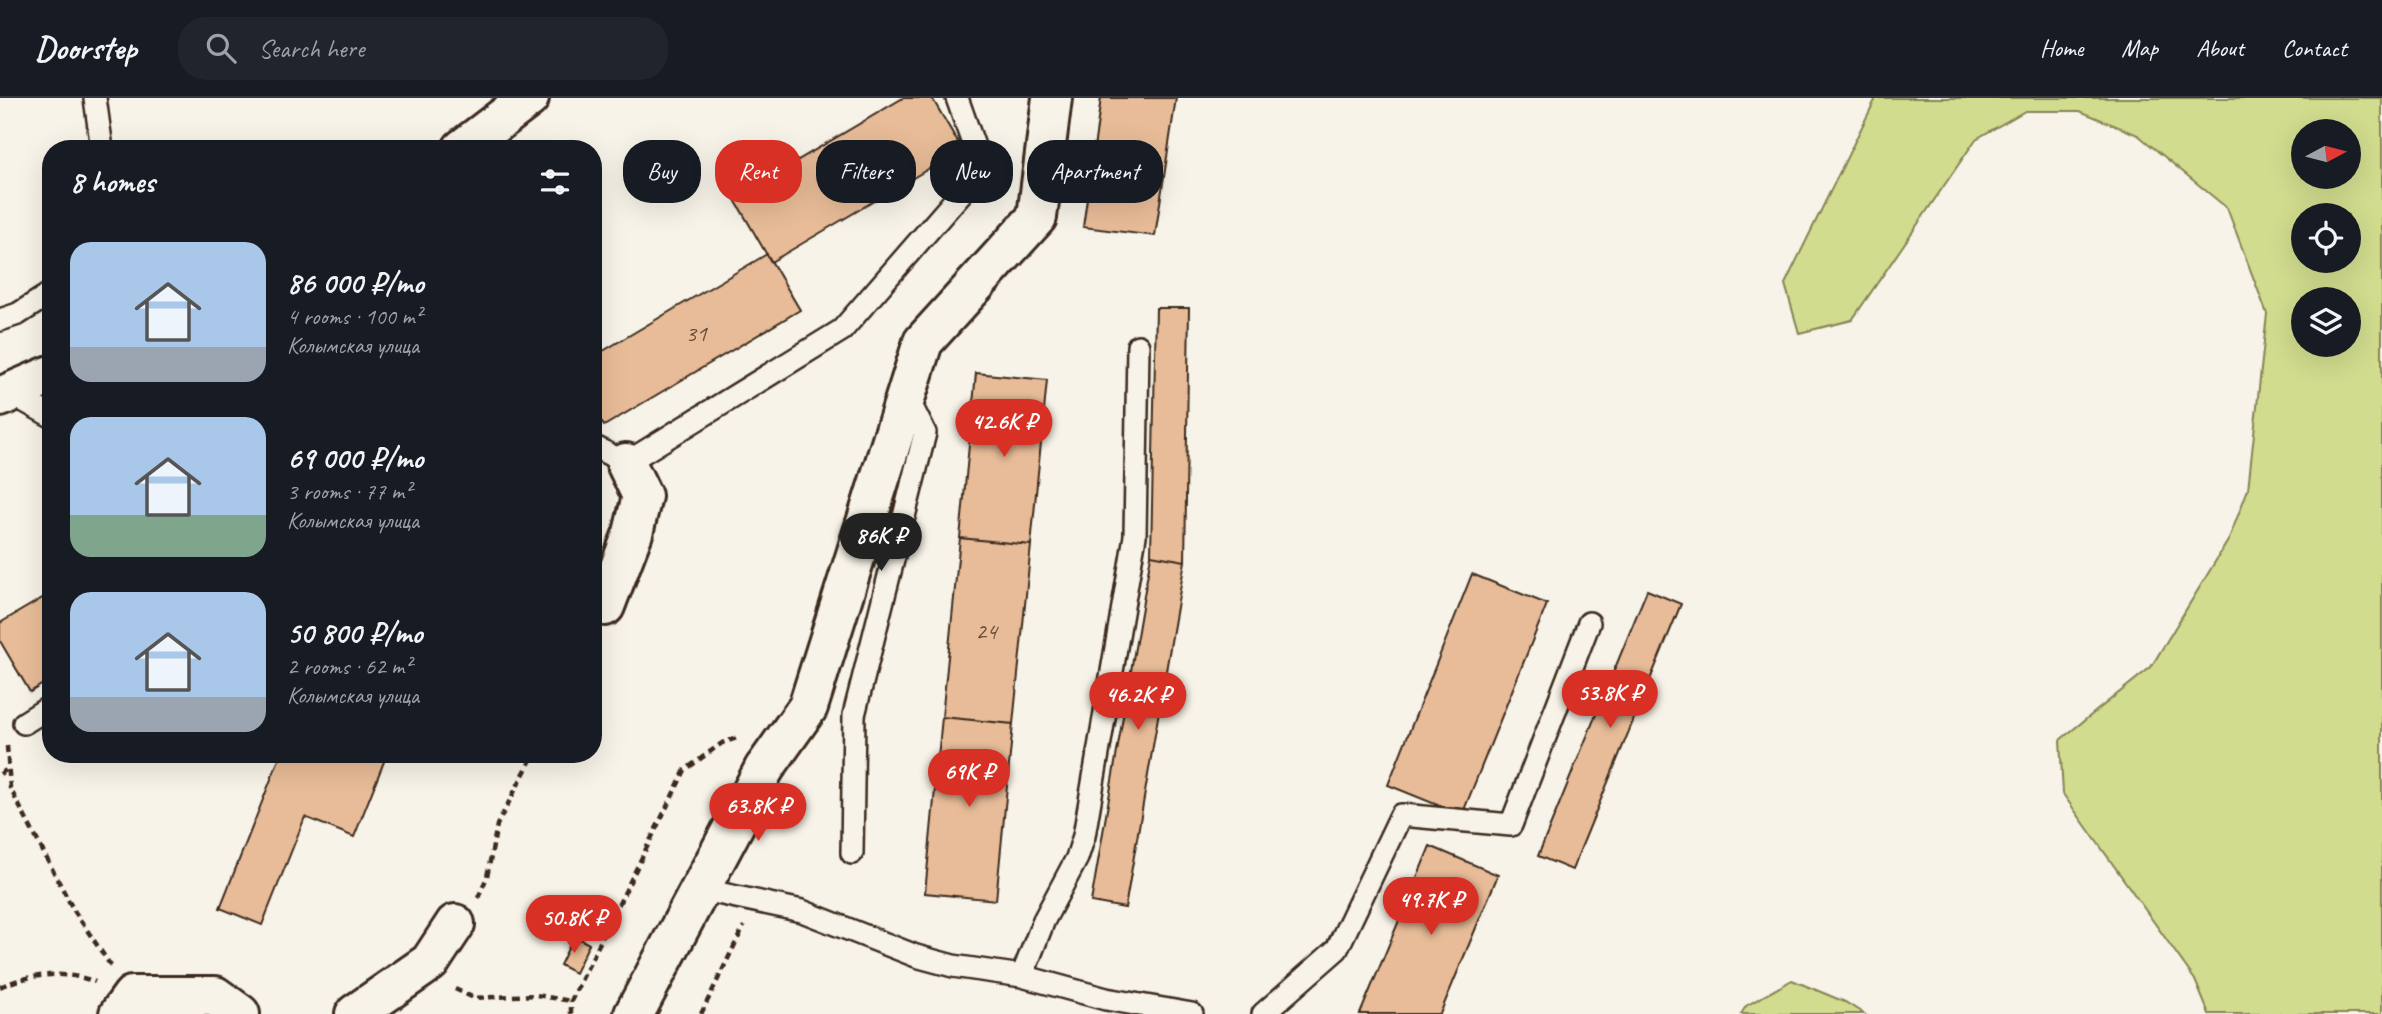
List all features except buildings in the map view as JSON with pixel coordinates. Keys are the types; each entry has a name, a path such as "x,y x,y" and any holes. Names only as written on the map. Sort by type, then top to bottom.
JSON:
{"street":[{"path":"474,140 529,98"},
{"path":"634,1014 764,769 785,735 808,707 923,342 1037,217 1052,98"},
{"path":"6,396 42,379"},
{"path":"605,606 633,533 642,496 610,454"},
{"path":"355,1014 430,962 455,924"},
{"path":"126,1005 215,996 240,1014"}],"lane":[{"path":"94,98 101,140"},
{"path":"610,454 842,330 982,169 957,98"},
{"path":"0,320 18,314 42,299"},
{"path":"1022,976 1044,920 1077,858 1084,836 1135,536 1138,346"},
{"path":"6,396 42,412"},
{"path":"852,853 854,715 925,433 906,396"},
{"path":"1263,1014 1337,949 1401,815 1511,825 1589,623"},
{"path":"24,723 42,712"},
{"path":"699,890 802,911 916,956 953,967 1022,976 1106,999 1192,1014"}],"path":[{"path":"570,1014 571,1001 685,771 722,743 745,735"},
{"path":"455,924 476,903 487,877 496,825 529,763"},
{"path":"0,774 9,768"},
{"path":"10,788 126,1005"},
{"path":"701,1014 755,903"},
{"path":"430,962 444,983 474,998 536,995 571,1001"},
{"path":"0,986 16,979 78,974 126,1005"}],"green space":[{"path":"1876,98 2382,98 2382,1014 2209,1014 2195,980 2063,794 2060,740 2151,667 2229,539 2248,489 2267,314 2227,208 2138,135 2080,111 2025,111 1976,139 1852,320 1799,333 1785,284"},
{"path":"1792,980 1845,1002 1864,1014 1741,1014 1746,1006"}]}
